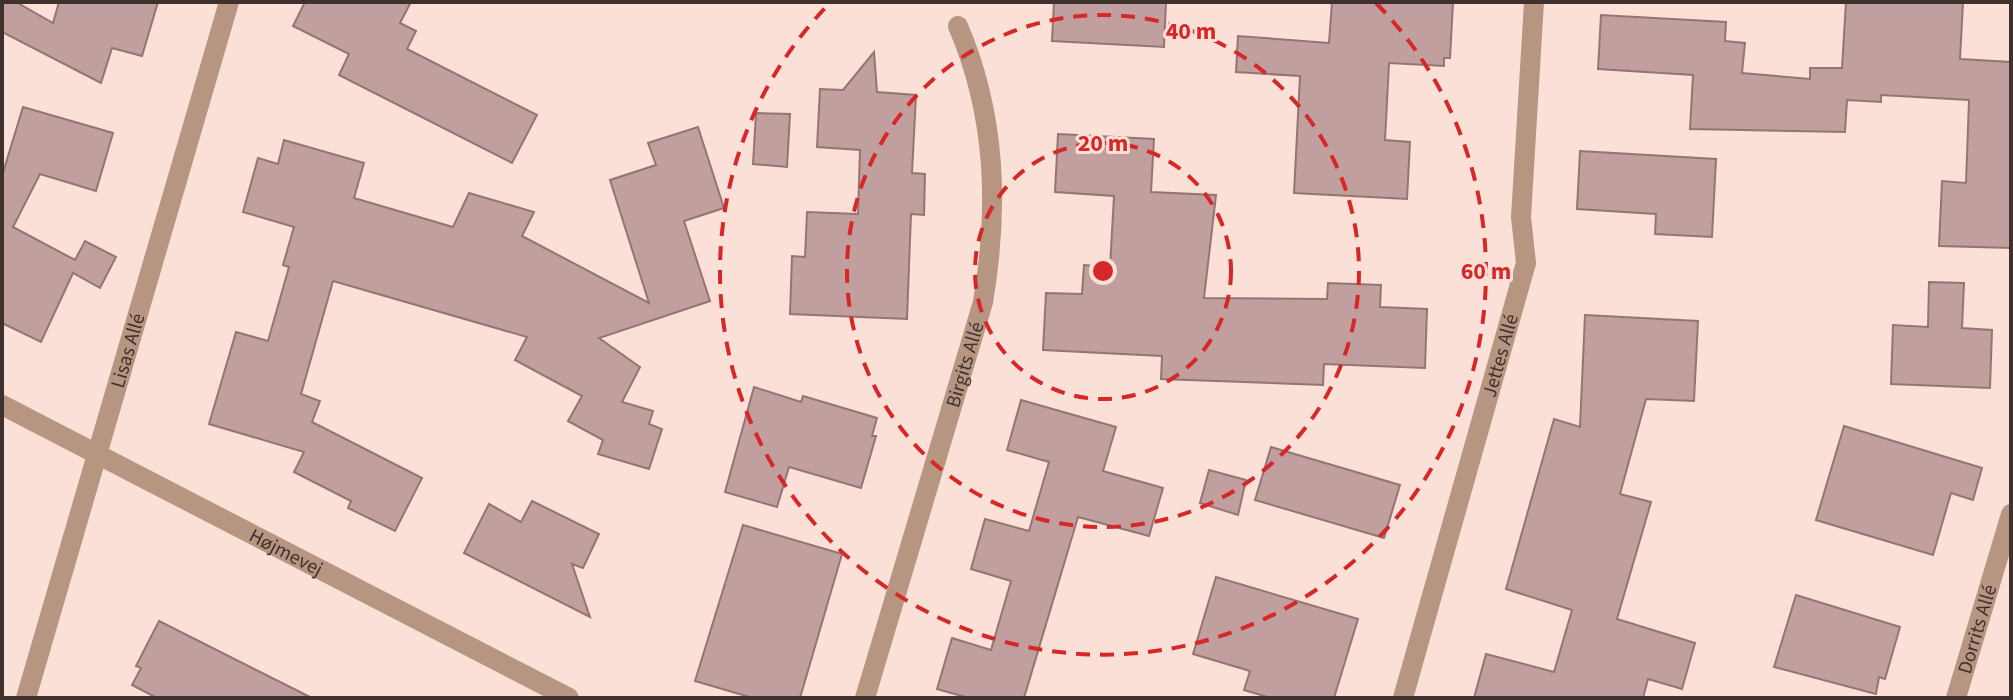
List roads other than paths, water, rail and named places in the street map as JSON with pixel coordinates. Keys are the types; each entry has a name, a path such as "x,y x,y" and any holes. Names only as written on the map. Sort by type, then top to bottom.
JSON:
{"street":[{"name":"Lisas Allé","path":"26,698 229,2"},
{"name":"Jettes Allé","path":"1403,698 1526,263 1521,217 1534,2"},
{"name":"Birgits Allé","path":"865,698 983,302 993,244 993,179 987,119 972,59 958,26"},
{"name":"Højmevej","path":"2,405 567,697"},
{"name":"Dorrits Allé","path":"1956,698 2011,514"}]}
